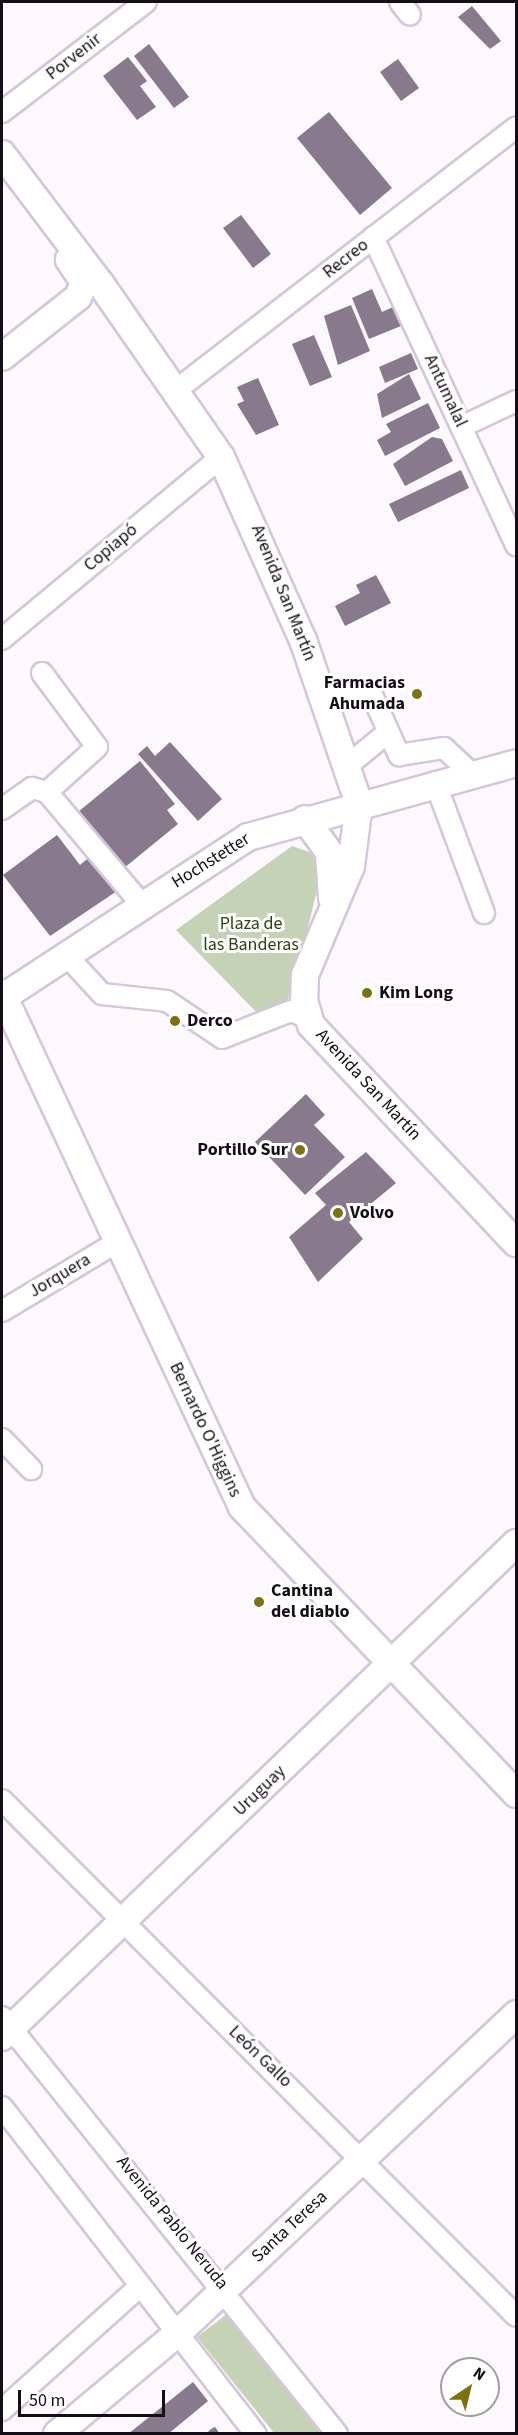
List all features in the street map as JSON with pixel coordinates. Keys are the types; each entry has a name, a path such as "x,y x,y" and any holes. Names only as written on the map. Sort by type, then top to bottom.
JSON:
{"main road":[{"name":"Avenida San Martín","path":"2,154 100,283 118,315 221,457 247,506 321,692 360,804 351,866 332,904 305,975 308,1018 516,1243"},
{"path":"2,177 84,282 78,297 2,357"},
{"name":"Avenida San Martín","path":"78,297 103,302 118,315"},
{"name":"Hochstetter","path":"2,996 237,842 305,819 432,783 516,764"},
{"path":"305,819 329,852 332,904"},
{"name":"Bernardo O'Higgins","path":"2,996 242,1507 516,1794"},
{"name":"Uruguay","path":"4,2027 123,1924 389,1663 516,1543"},
{"name":"Santa Teresa","path":"63,2431 178,2333 516,2014"}],"street":[{"name":"Porvenir","path":"2,112 146,2"},
{"name":"Recreo","path":"175,391 516,127"},
{"name":"Antumalal","path":"374,237 516,545"},
{"path":"462,427 516,401"},
{"name":"Copiapó","path":"2,639 221,457"},
{"path":"42,674 97,747 47,792"},
{"path":"321,692 373,697 387,733 399,755 436,750 472,774"},
{"path":"347,766 387,733"},
{"path":"436,750 432,783 484,913"},
{"path":"2,809 32,788 47,792 142,905"},
{"path":"66,955 102,994 167,1001 222,1038 291,1011 308,1018"},
{"name":"Jorquera","path":"2,1311 119,1241"},
{"path":"2,1439 31,1469"},
{"name":"León Gallo","path":"2,1800 123,1924 363,2157 516,2316"},
{"name":"Avenida Pablo Neruda","path":"4,2027 225,2288 337,2433"},
{"path":"2,2107 256,2433"},
{"path":"2,2410 140,2286"}],"green space":[{"name":"Plaza de las Banderas","path":"292,846 312,853 320,877 292,995 263,1019 176,930"},
{"path":"227,2314 323,2433 274,2433 197,2337"}],"building":[{"path":"472,6 501,41 490,49 458,17"},
{"path":"149,44 189,97 174,108 134,56"},
{"path":"128,57 147,81 140,86 156,107 137,120 103,76"},
{"path":"398,59 419,88 401,101 380,72"},
{"path":"329,112 392,188 360,215 297,138"},
{"path":"241,215 271,254 253,268 223,228"},
{"path":"372,289 382,312 393,307 401,326 369,339 352,298"},
{"path":"351,305 370,351 338,365 324,316"},
{"path":"314,335 332,377 310,386 292,344"},
{"path":"411,353 418,369 385,383 379,367"},
{"path":"409,374 421,399 382,418 377,394"},
{"path":"258,378 279,425 256,435 237,404 244,401 237,387"},
{"path":"428,403 440,428 385,456 377,440 391,432 386,424"},
{"path":"432,437 442,439 453,461 405,486 393,464"},
{"path":"461,470 469,488 398,522 389,504"},
{"path":"376,575 391,603 345,626 335,606 360,593 356,585"},
{"path":"170,742 222,799 198,821 138,754 147,746 155,756"},
{"path":"140,761 175,804 167,810 178,824 124,868 78,812"},
{"path":"57,835 80,865 93,854 120,889 50,936 3,875"},
{"name":"Portillo Sur","path":"306,1094 325,1115 314,1125 345,1157 305,1195 255,1142"},
{"name":"Volvo","path":"366,1152 396,1183 349,1222 363,1239 318,1282 289,1237 326,1205 315,1193"},
{"path":"193,2382 208,2401 168,2434 128,2434"},
{"path":"215,2427 220,2434 206,2434 211,2429"}],"place":[{"name":"Farmacias Ahumada","path":"417,694"},
{"name":"Kim Long","path":"367,993"},
{"name":"Derco","path":"175,1021"},
{"name":"Portillo Sur","path":"300,1150"},
{"name":"Volvo","path":"338,1213"},
{"name":"Cantina del diablo","path":"259,1602"}]}
